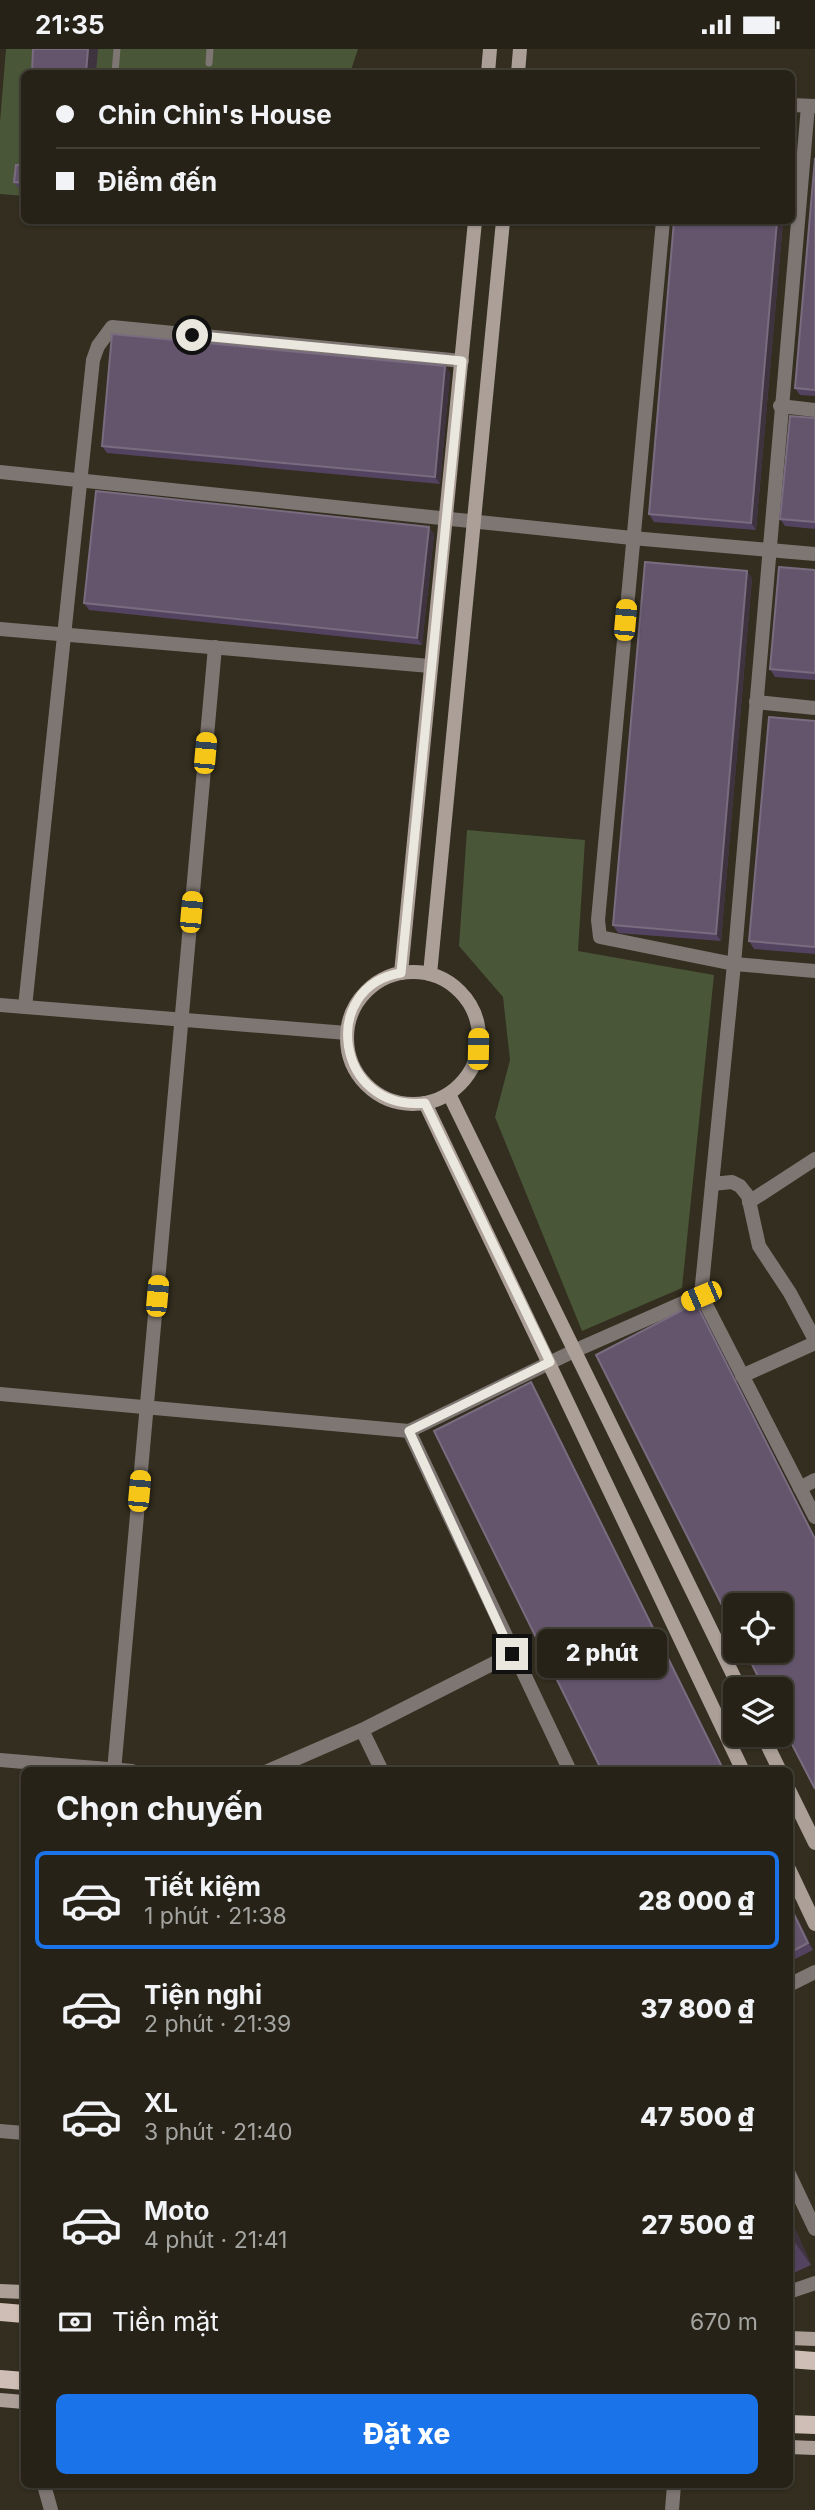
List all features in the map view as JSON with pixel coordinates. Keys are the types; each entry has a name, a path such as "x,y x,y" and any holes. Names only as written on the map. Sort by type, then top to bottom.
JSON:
{"main road":[{"path":"488,70 490,49"},
{"path":"518,70 520,49"},
{"path":"401,973 475,224"},
{"path":"430,974 503,224"},
{"path":"401,973 430,974 448,982 463,995 473,1011 478,1029 478,1049 473,1066 463,1082 449,1094 425,1103 408,1105 388,1100 370,1089 356,1073 348,1054 347,1033 351,1014 361,997 375,983 401,973"},
{"path":"449,1094 734,1677"},
{"path":"425,1103 741,1767"},
{"path":"768,1747 778,1767"},
{"path":"793,1798 815,1843"},
{"path":"793,1877 815,1924"},
{"path":"0,2291 21,2292"},
{"path":"0,2312 21,2314"},
{"path":"793,2338 815,2339"},
{"path":"793,2359 815,2361"},
{"path":"0,2379 21,2381"},
{"path":"0,2400 21,2402"},
{"path":"793,2424 815,2425"},
{"path":"793,2447 815,2448"}],"street":[{"path":"811,106 780,407 771,550 701,1296 815,1517"},
{"path":"663,224 598,920 600,937 734,964 815,971"},
{"path":"25,1007 62,634 93,360 98,346 112,327 462,361"},
{"path":"780,407 815,410"},
{"path":"0,472 632,538 815,554"},
{"path":"0,629 430,666"},
{"path":"114,1767 215,647"},
{"path":"756,702 815,708"},
{"path":"0,1005 347,1033"},
{"path":"749,1202 815,1159"},
{"path":"712,1184 722,1181 740,1186 749,1202 759,1246 790,1293 815,1342 742,1375"},
{"path":"0,1394 409,1431 550,1362 701,1296"},
{"path":"409,1431 512,1654 568,1767"},
{"path":"800,1488 815,1480"},
{"path":"277,1767 362,1730 512,1654"},
{"path":"362,1730 380,1767"},
{"path":"0,1760 80,1767"},
{"path":"793,1983 815,1972"},
{"path":"0,2131 21,2133"},
{"path":"793,2182 815,2229"},
{"path":"793,2291 815,2283"},
{"path":"45,2488 51,2510"},
{"path":"672,2510 674,2488"}],"lane":[{"path":"115,70 117,49"},
{"path":"209,62 210,49"}],"green space":[{"path":"6,49 358,49 351,70 21,70 21,196 0,194 0,122"},
{"path":"467,830 585,840 578,951 714,975 682,1288 582,1331 495,1117 510,1060 503,997 459,946"}],"building":[{"path":"33,49 88,49 86,70 32,70"},
{"path":"815,158 815,390 795,388"},
{"path":"16,165 21,165 21,183 14,182"},
{"path":"674,224 777,224 751,523 649,514"},
{"path":"112,334 445,366 435,477 102,446"},
{"path":"790,416 815,418 815,522 780,519"},
{"path":"96,491 429,527 417,638 84,603"},
{"path":"645,562 747,571 716,934 613,925"},
{"path":"779,567 815,570 815,673 770,669"},
{"path":"769,717 815,721 815,947 749,941"},
{"path":"696,1303 815,1539 815,1789 793,1746 793,1677 758,1677 751,1663 793,1663 793,1593 723,1593 723,1607 596,1355"},
{"path":"531,1382 722,1767 600,1767 434,1431"},
{"path":"793,1912 808,1943 793,1951"}],"route":[{"path":"192,335 462,361 401,973 375,983 361,997 351,1014 347,1033 348,1054 356,1073 370,1089 388,1100 408,1105 425,1103 550,1362 409,1431 512,1654"}]}
